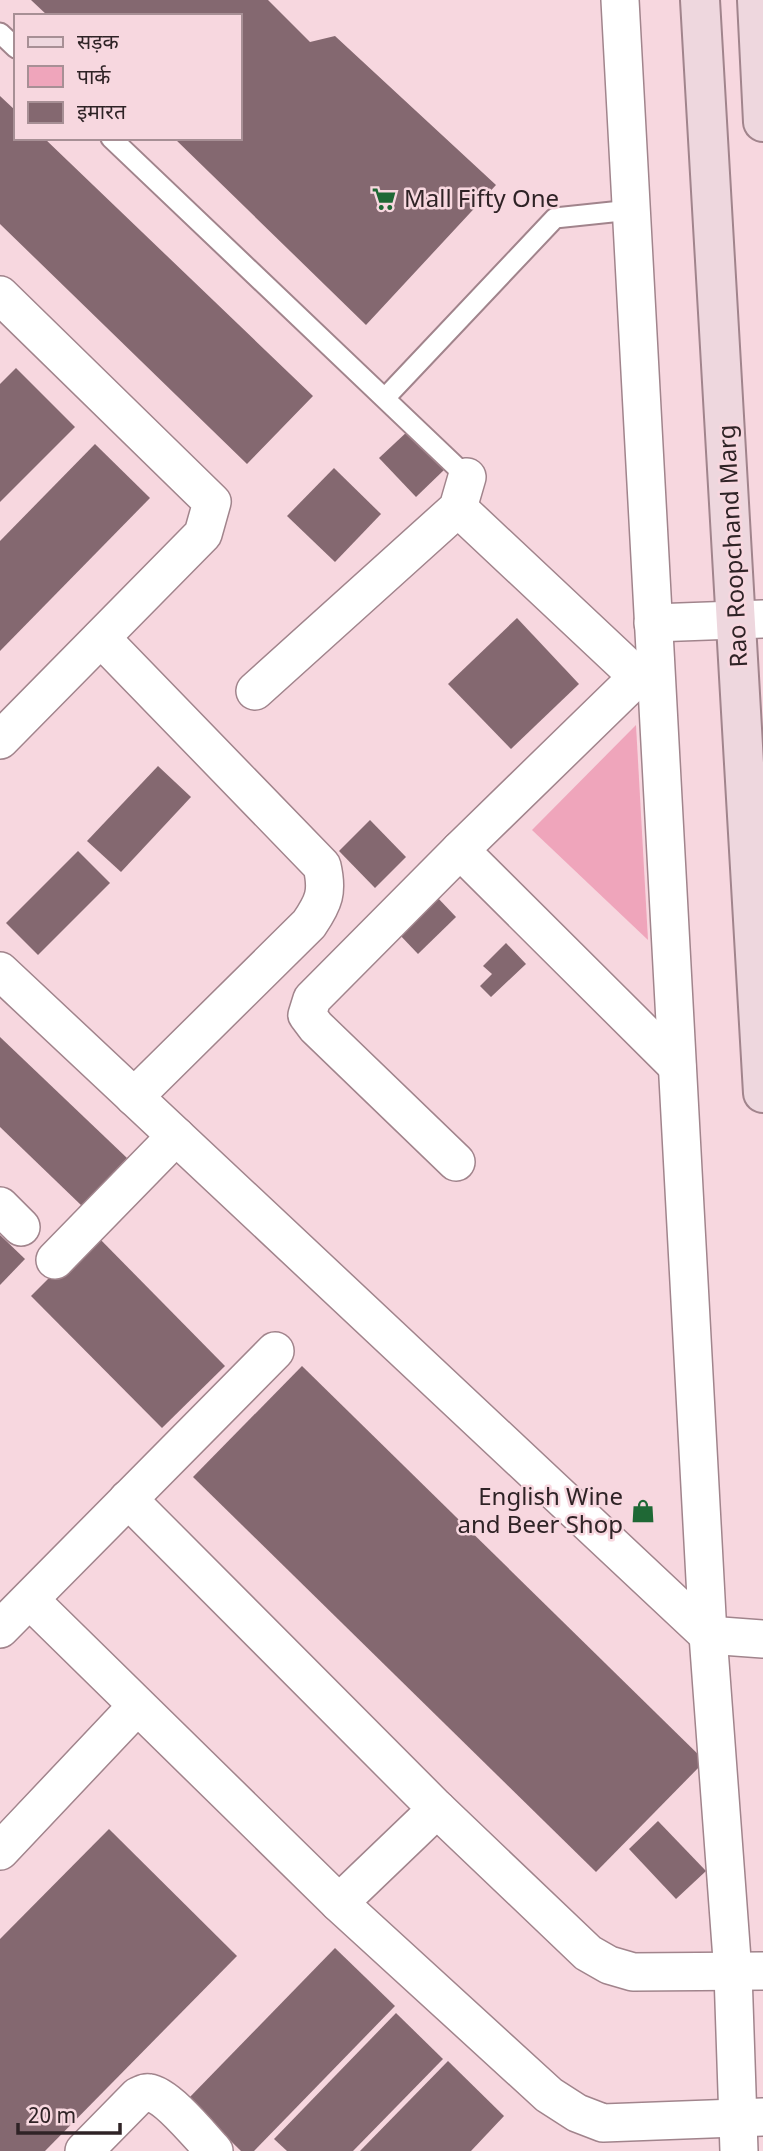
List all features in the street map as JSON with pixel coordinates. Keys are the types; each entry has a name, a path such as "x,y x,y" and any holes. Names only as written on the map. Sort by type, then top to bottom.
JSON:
{"main road":[{"name":"Rao Roopchand Marg","path":"701,0 750,619 763,1093"},
{"path":"757,0 763,122"}],"street":[{"path":"30,1600 339,1903 549,2095 577,2113 603,2123 746,2129 748,1972 708,1635 677,1066 646,668 653,623 620,0"},
{"path":"0,740 203,534 212,502 1,297"},
{"path":"255,691 462,493 646,668"},
{"path":"653,623 750,619"},
{"path":"101,638 322,866 326,884 322,905 309,923 134,1097"},
{"path":"456,1162 316,1027 307,1014 312,999 646,668"},
{"path":"460,850 677,1066"},
{"path":"0,971 708,1635 763,1639"},
{"path":"55,1260 176,1136"},
{"path":"0,1629 275,1351"},
{"path":"128,1499 437,1809 588,1954 609,1965 632,1972 748,1972"},
{"path":"0,1851 137,1706"},
{"path":"339,1903 437,1809"},
{"path":"84,2151 138,2096 147,2092 169,2104 214,2151"}],"lane":[{"path":"0,33 14,46"},
{"path":"113,140 385,398 462,493"},
{"path":"385,398 555,218 631,210"}],"green space":[{"path":"636,725 648,940 532,830"}],"building":[{"path":"31,0 268,0 310,42 335,36 496,185 366,325 176,140 242,140 242,14 46,14"},
{"path":"0,96 14,109 14,140 46,140 313,396 247,464 0,224"},
{"path":"16,368 75,427 0,502 0,384"},
{"path":"409,430 445,469 416,497 379,458"},
{"path":"95,444 150,498 0,651 0,541"},
{"path":"334,468 381,514 335,562 287,516"},
{"path":"517,618 579,684 511,749 448,684"},
{"path":"158,766 191,797 121,872 87,841"},
{"path":"370,820 406,857 375,888 339,851"},
{"path":"78,851 110,883 38,955 6,923"},
{"path":"436,896 456,917 418,954 398,933"},
{"path":"506,943 526,964 491,997 480,986 492,974 483,966"},
{"path":"0,1037 127,1158 82,1206 0,1127"},
{"path":"94,1233 225,1366 162,1428 31,1296"},
{"path":"0,1235 25,1259 0,1285"},
{"path":"302,1366 705,1761 596,1872 193,1477"},
{"path":"658,1821 706,1871 676,1899 629,1849"},
{"path":"109,1829 237,1956 45,2151 0,2151 0,1939"},
{"path":"335,1948 395,2006 254,2151 241,2151 188,2099"},
{"path":"396,2013 443,2059 353,2151 287,2151 274,2139"},
{"path":"448,2061 504,2116 471,2151 360,2151"}],"place":[{"name":"Mall Fifty One","path":"384,199"},
{"name":"English Wine and Beer Shop","path":"643,1511"}]}
